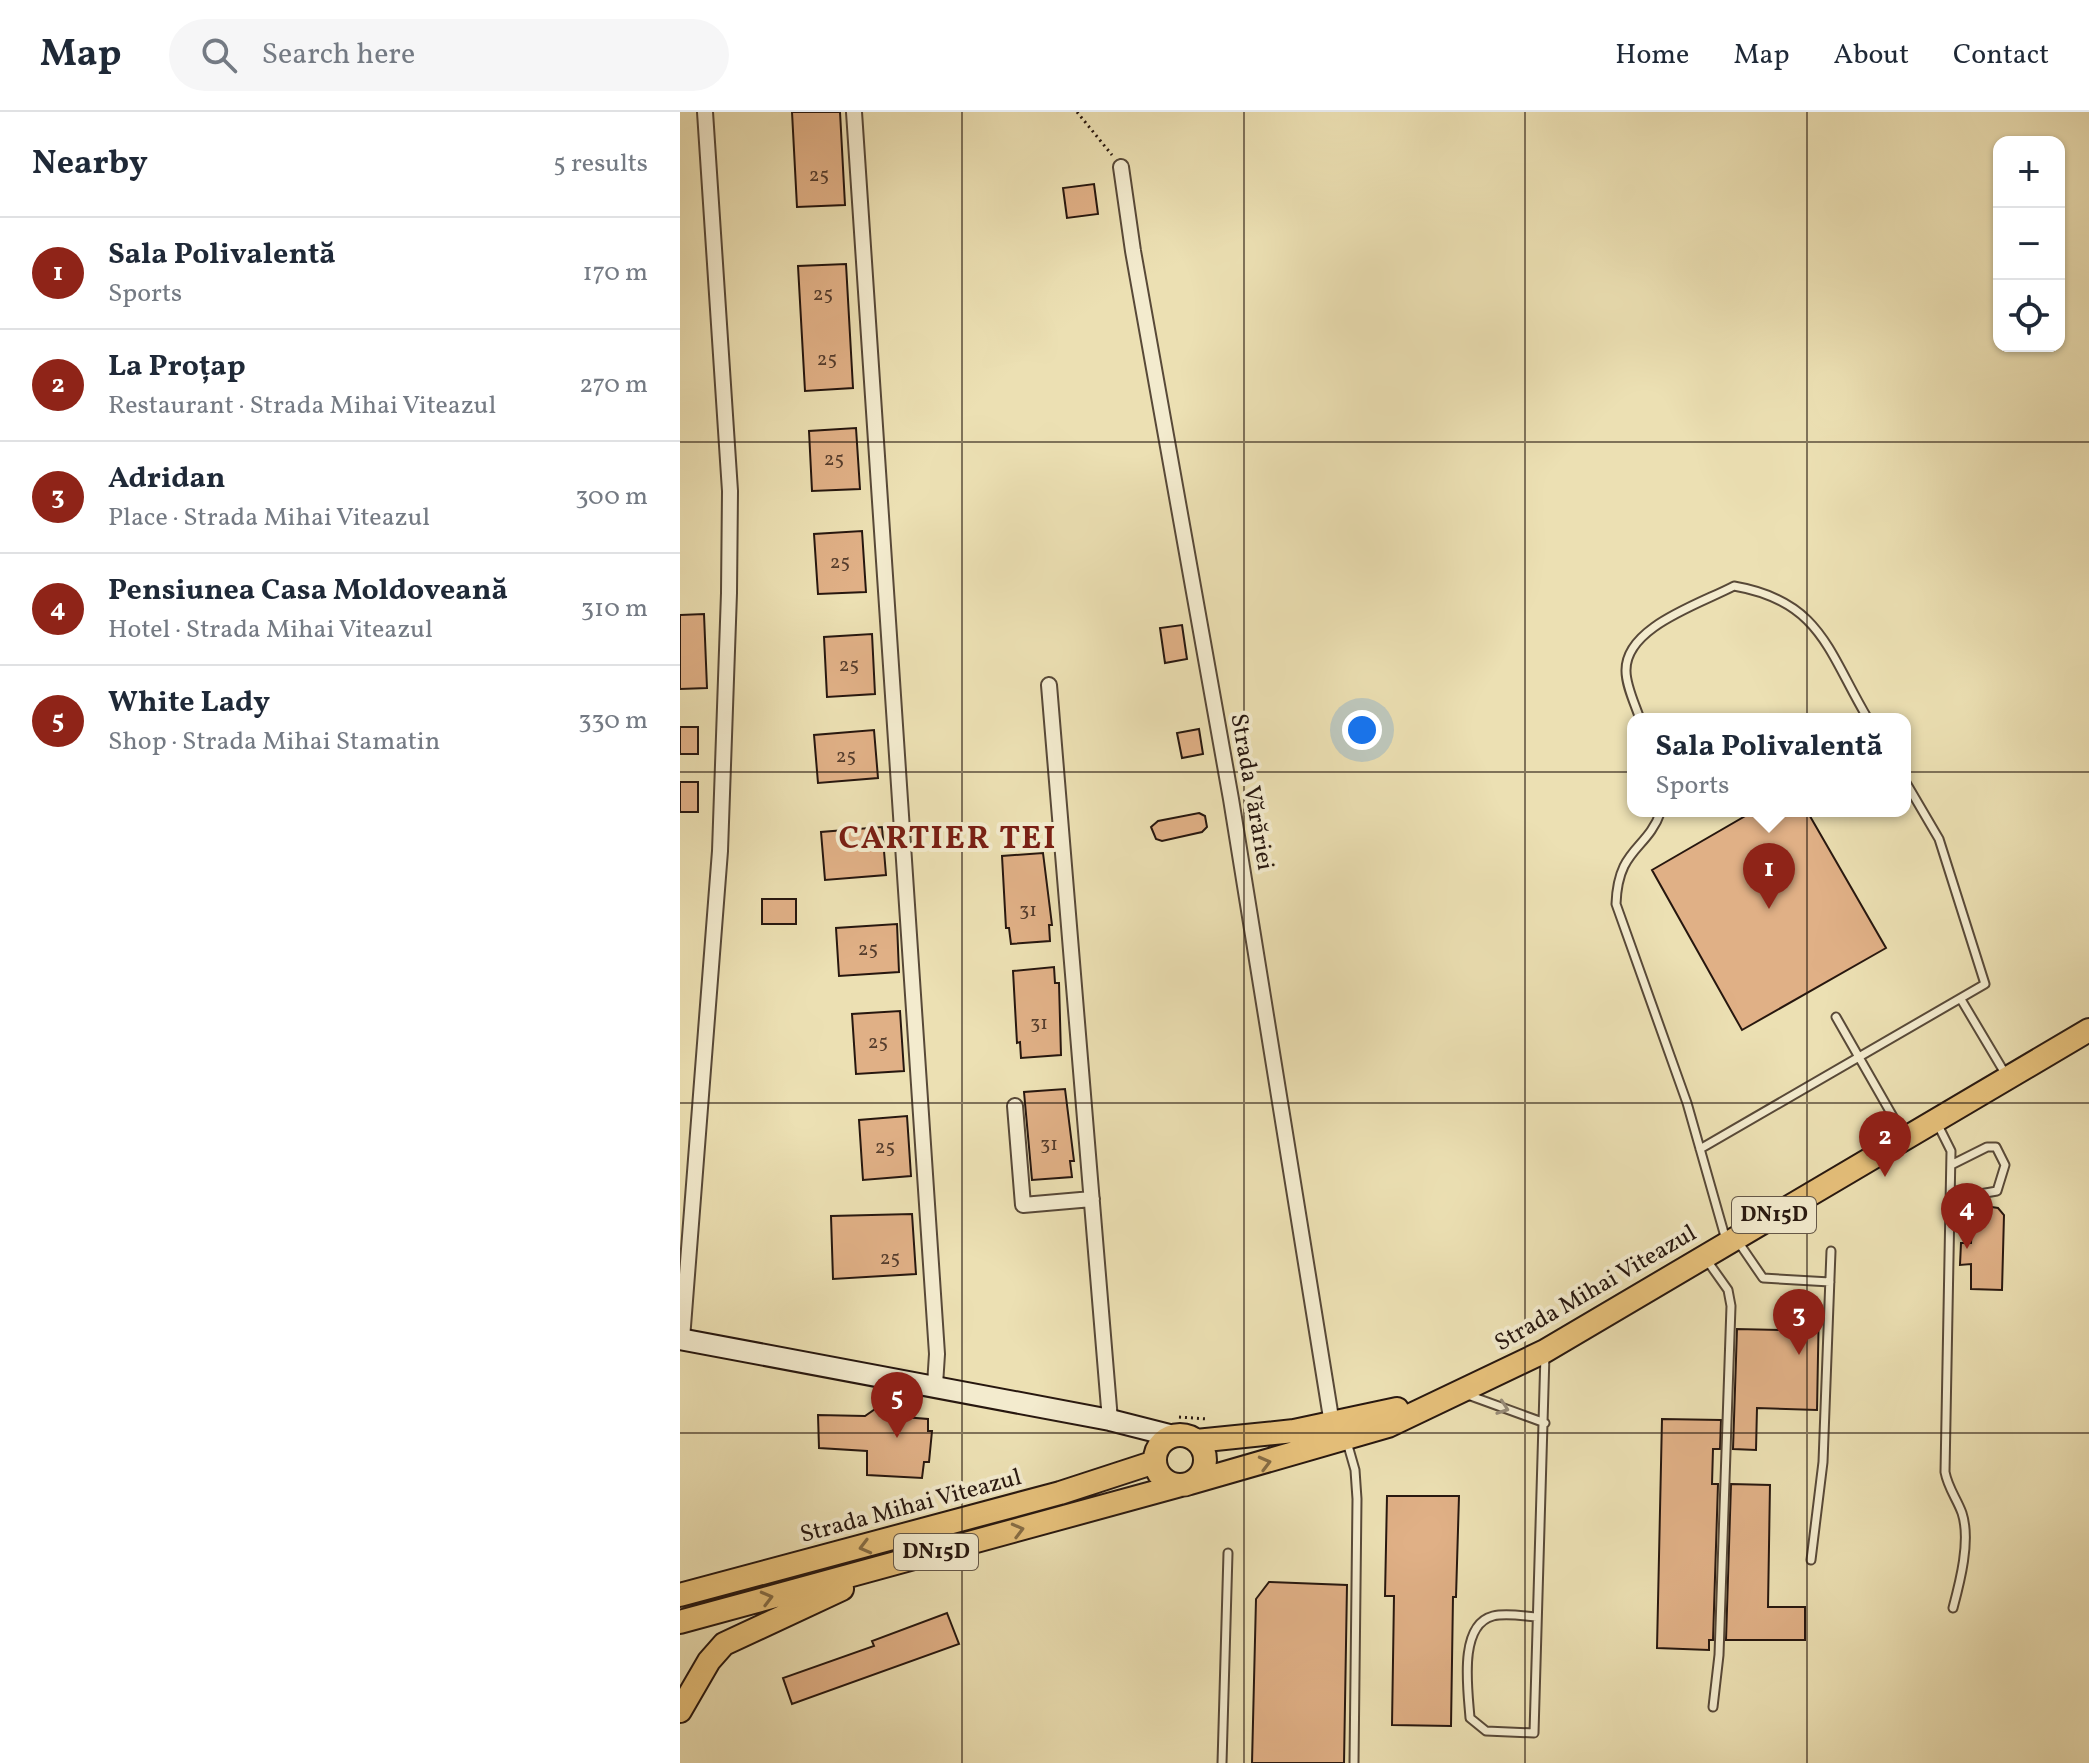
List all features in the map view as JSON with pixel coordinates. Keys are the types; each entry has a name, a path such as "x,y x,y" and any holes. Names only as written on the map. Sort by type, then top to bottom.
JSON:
{"main road":[{"name":"Strada Mihai Viteazul","path":"680,1622 1185,1484 1459,1393 1545,1351 2089,1030"},
{"name":"Strada Mihai Viteazul","path":"1170,1426 1196,1441 1339,1432"},
{"path":"1170,1426 1155,1462 1163,1479 1185,1484 1201,1474 1205,1460 1196,1441"},
{"name":"Strada Mihai Viteazul","path":"680,1595 1045,1497 1155,1462"},
{"path":"680,1711 709,1661 724,1644 739,1634 898,1563"}],"street":[{"path":"705,112 715,296 729,466 729,593 720,851 681,1339 1110,1420 1170,1426"},
{"path":"854,112 897,801 929,1227 937,1354 935,1385"},
{"name":"Strada Vărăriei","path":"1121,167 1339,1432"},
{"path":"1049,685 1110,1420"},
{"path":"1015,1106 1023,1205 1092,1199"}],"lane":[{"path":"1638,713 1625,672 1629,650 1641,634 1734,586 1775,596 1811,620 1865,713"},
{"path":"1700,1149 1962,1001 1985,984 1939,839 1911,791"},
{"path":"1659,817 1656,825 1626,858 1617,881 1616,904 1731,1241 1763,1278 1830,1282"},
{"path":"1962,1001 2008,1078"},
{"path":"1836,1017 1905,1137"},
{"path":"1934,1120 1947,1139 1952,1190 1945,1472 1949,1491 1962,1515 1963,1537 1960,1584 1953,1608"},
{"path":"1951,1165 1987,1147 1996,1147 2005,1165 1997,1191 1968,1196 1952,1190"},
{"path":"1811,1560 1823,1462 1831,1251"},
{"path":"1705,1257 1728,1290 1731,1306 1719,1655 1713,1707"},
{"path":"1537,1617 1494,1616 1479,1623 1472,1634 1468,1684 1470,1718 1486,1731 1534,1733 1545,1351"},
{"path":"1459,1393 1545,1423"},
{"path":"1339,1432 1355,1470 1357,1499 1354,1763"},
{"path":"1222,1763 1228,1553"}],"path":[{"path":"1077,112 1121,167"},
{"path":"1170,1426 1213,1419"}],"building":[{"path":"792,112 840,112 845,205 797,207"},
{"path":"1094,184 1098,214 1067,218 1063,188"},
{"path":"846,264 853,388 805,391 798,266"},
{"path":"856,428 860,489 812,491 809,431"},
{"path":"862,531 866,592 818,594 814,534"},
{"path":"704,614 707,688 680,689 680,615"},
{"path":"1182,625 1187,659 1165,663 1160,628"},
{"path":"872,634 875,694 827,697 824,637"},
{"path":"680,727 698,727 698,754 680,754"},
{"path":"1199,729 1203,754 1182,758 1177,733"},
{"path":"874,730 878,778 818,783 814,735"},
{"path":"680,782 698,782 698,812 680,812"},
{"path":"1199,813 1205,816 1207,827 1202,832 1162,841 1156,839 1151,827 1158,821"},
{"path":"1744,817 1810,817 1886,948 1742,1030 1652,870"},
{"path":"882,827 886,875 825,880 821,832"},
{"path":"1043,853 1052,925 1049,925 1050,941 1011,944 1009,928 1006,928 1002,856"},
{"path":"762,899 796,899 796,924 762,924"},
{"path":"897,924 899,972 839,976 836,928"},
{"path":"1054,967 1055,983 1059,983 1061,1055 1021,1058 1020,1042 1017,1043 1013,971"},
{"path":"900,1011 904,1071 856,1074 852,1014"},
{"path":"1065,1089 1074,1161 1070,1161 1072,1177 1032,1180 1024,1092"},
{"path":"907,1116 911,1176 863,1180 859,1120"},
{"path":"1985,1206 1998,1208 2004,1215 2002,1290 1971,1289 1971,1264 1960,1265 1961,1243 1971,1243 1973,1212"},
{"path":"912,1214 916,1274 833,1279 831,1216"},
{"path":"1782,1301 1819,1302 1817,1410 1757,1408 1756,1450 1733,1449 1737,1329 1782,1330"},
{"path":"878,1407 885,1408 891,1416 928,1419 928,1431 932,1431 929,1462 924,1462 922,1478 867,1475 867,1451 819,1448 818,1415 865,1416"},
{"path":"1662,1419 1721,1420 1720,1449 1713,1449 1712,1484 1718,1484 1713,1640 1709,1640 1709,1650 1657,1648"},
{"path":"1731,1484 1770,1485 1768,1607 1805,1607 1805,1640 1726,1640"},
{"path":"1387,1496 1459,1496 1456,1597 1453,1597 1451,1726 1392,1725 1394,1596 1385,1596"},
{"path":"1269,1582 1347,1585 1344,1763 1252,1763 1256,1599"},
{"path":"947,1613 959,1644 792,1704 783,1678 874,1646 872,1641"}],"place":[{"name":"Sala Polivalentă","path":"1769,909"},
{"name":"La Proțap","path":"1885,1177"},
{"name":"Pensiunea Casa Moldoveană","path":"1967,1249"},
{"name":"Adridan","path":"1799,1355"},
{"name":"White Lady","path":"897,1438"}],"district":[{"name":"CARTIER TEI","path":"948,840"}]}
